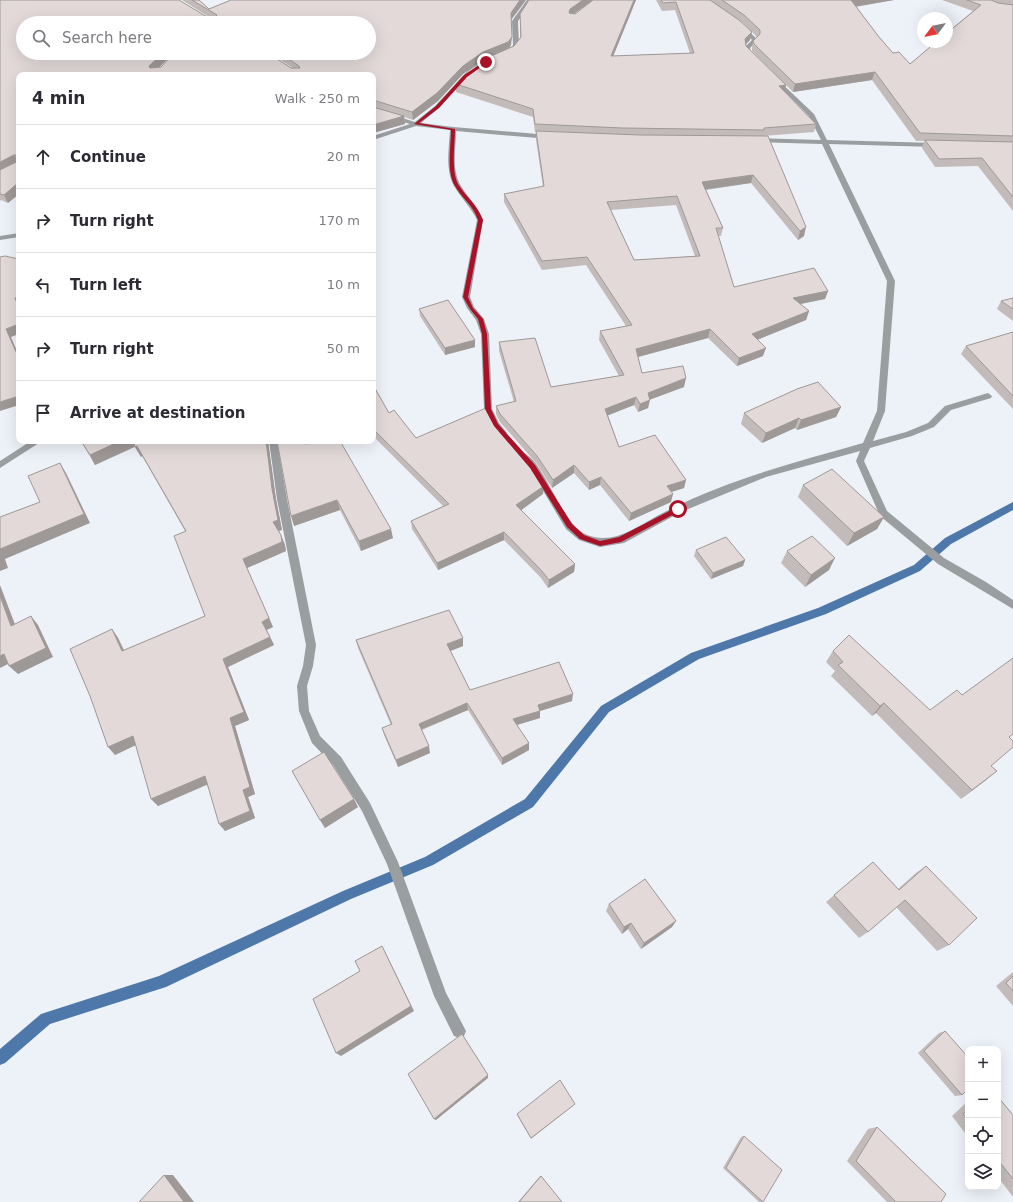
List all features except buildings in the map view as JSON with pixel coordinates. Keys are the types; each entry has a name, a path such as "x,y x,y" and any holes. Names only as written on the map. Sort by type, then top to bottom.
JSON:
{"street":[{"path":"505,54 511,52 516,46 515,21 530,0"},
{"path":"734,21 755,40 747,48 748,53 759,63"},
{"path":"376,137 416,124 437,107 471,72"},
{"path":"769,74 812,115 891,281 881,411 860,461 883,513 941,561 983,585 1013,605"},
{"path":"376,112 416,124 453,129 553,137"},
{"path":"453,129 452,176 457,187 476,208 480,220 466,297 471,308 480,319 485,334 488,409 496,425 506,437"},
{"path":"750,140 944,145"},
{"path":"0,238 16,235"},
{"path":"517,449 532,467 569,526 582,537 600,543 621,540 678,509 764,474 909,434 932,424 948,408 988,396"},
{"path":"0,465 33,444"},
{"path":"274,444 282,499 310,645 308,666 302,686 304,711 316,739 337,761 366,807 392,862 441,996 459,1031"}],"waterway":[{"path":"0,1058 46,1019 161,982 347,895 429,861 529,803 605,709 695,656 822,611 917,568 948,541 1013,506"}],"route":[{"path":"486,62 466,76 437,107 416,124 453,129 452,176 457,187 476,208 480,220 466,297 471,308 480,319 485,334 488,409 496,425 532,467 569,526 582,537 600,543 621,540 678,509"}]}
